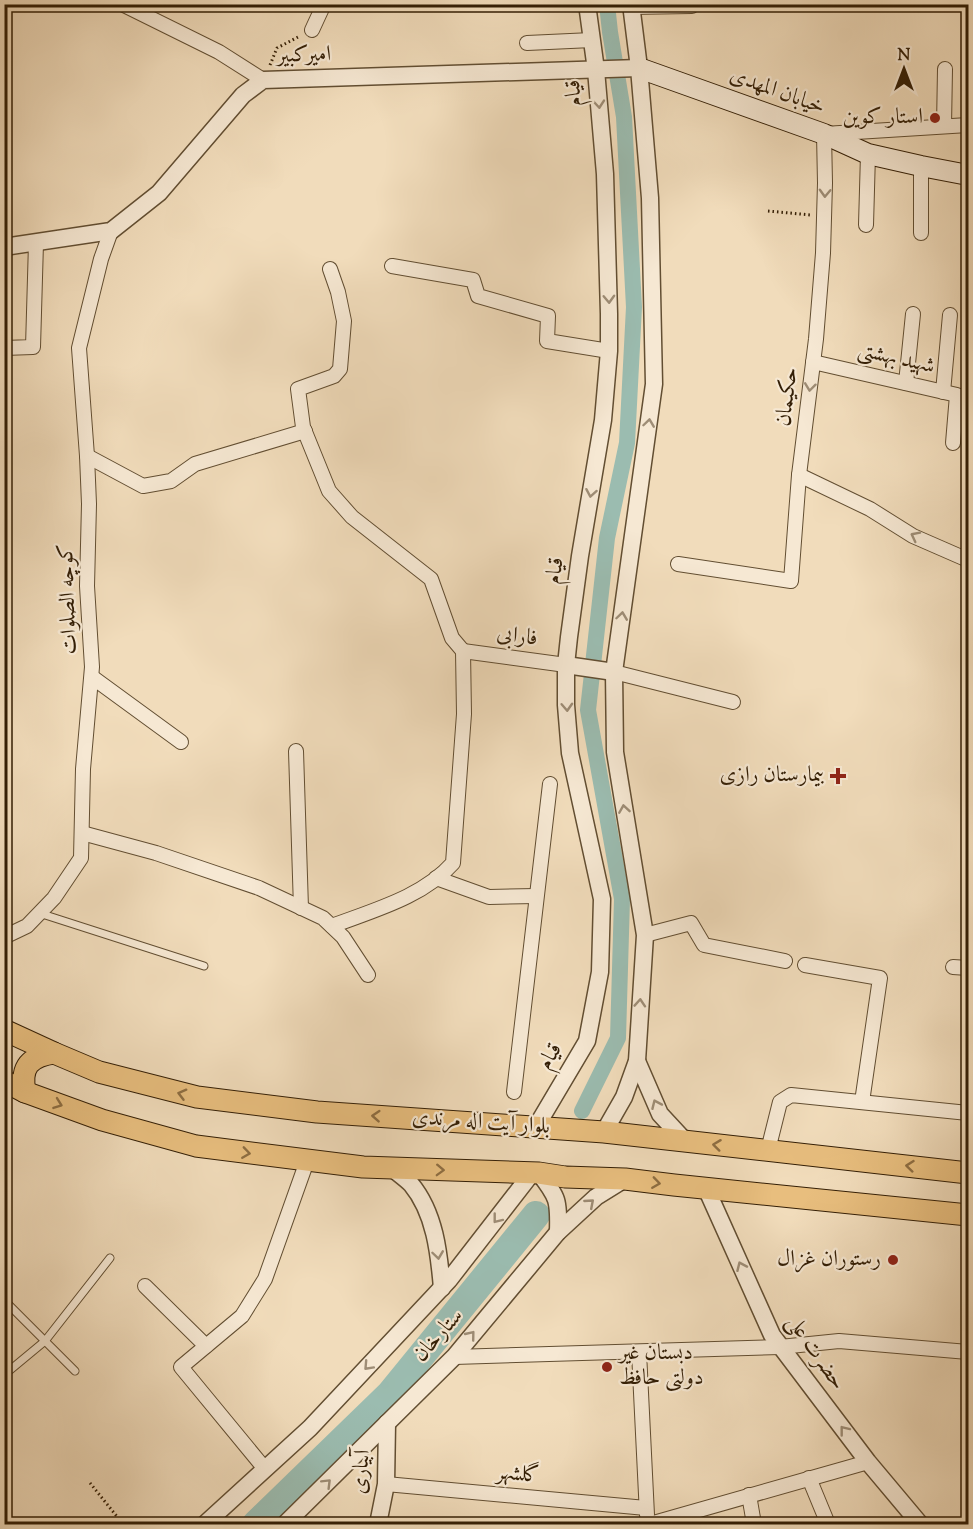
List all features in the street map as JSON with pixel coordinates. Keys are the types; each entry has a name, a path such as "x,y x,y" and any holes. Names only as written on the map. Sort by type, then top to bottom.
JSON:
{"main road":[{"name":"خیابان المهدی","path":"639,68 824,134 868,154 969,175"},
{"name":"بلوار آیت اله مرندی","path":"4,1030 99,1072 197,1098 317,1112 604,1132 969,1173"},
{"path":"25,1092 22,1079 30,1061 42,1055 54,1053"},
{"name":"بلوار آیت اله مرندی","path":"4,1081 25,1092 102,1120 196,1146 363,1167 536,1173 566,1177 625,1179 966,1214"}],"street":[{"path":"312,30 324,4"},
{"name":"قیام","path":"536,1127 587,1041 600,972 602,899 570,753 566,705 566,665 580,556 603,420 609,351 605,174 596,70 587,4"},
{"path":"124,5 219,52 263,80"},
{"path":"604,1132 624,1097 637,1061 645,934 615,752 614,672 654,384 650,198 639,68 631,6 692,6"},
{"path":"527,43 592,40"},
{"name":"امیرکبیر","path":"4,247 111,231 159,193 243,95 263,80 639,68"},
{"path":"944,126 945,69"},
{"path":"824,134 969,125"},
{"name":"حکیمان","path":"678,564 790,581 822,264 824,134"},
{"path":"866,225 868,154"},
{"path":"921,166 921,233"},
{"name":"کوچه الصلوات","path":"4,937 27,926 39,914 54,898 81,858 83,769 92,667 87,586 89,504 79,348 101,259 111,231"},
{"path":"4,348 33,347 36,243"},
{"path":"393,266 473,280 478,296 548,316 547,341 609,351"},
{"path":"330,269 339,292 344,321 340,369 334,376 298,389 305,431 328,491 352,517 431,579 452,638 463,651 464,714 453,863 446,871 405,899 332,926"},
{"path":"906,383 913,314"},
{"path":"943,392 950,315"},
{"name":"شهید بهشتی","path":"813,362 957,395 952,443"},
{"path":"87,456 143,486 171,481 195,464 305,431"},
{"path":"799,475 870,509 913,536 969,560"},
{"name":"فارابی","path":"463,651 566,665"},
{"path":"566,665 614,672 733,702"},
{"path":"92,677 181,742"},
{"path":"296,751 301,908"},
{"path":"514,1092 550,784"},
{"path":"82,833 166,856 260,888 323,918 343,937 368,975"},
{"path":"436,878 489,897 536,896"},
{"path":"645,934 691,923 704,945 785,961"},
{"path":"806,965 880,978 862,1102"},
{"path":"953,967 969,968"},
{"path":"637,1061 660,1114 685,1141"},
{"path":"768,1150 780,1102 790,1095 969,1113"},
{"path":"265,1469 181,1367 242,1316 265,1279 307,1161"},
{"path":"393,1168 410,1183 421,1198 434,1233 442,1288"},
{"path":"536,1173 553,1191 558,1203 558,1232"},
{"name":"ستارخان","path":"205,1524 310,1428 442,1288 536,1173"},
{"name":"ستارخان","path":"285,1524 454,1357 558,1232 596,1197 625,1179"},
{"name":"حضرت علی","path":"706,1188 772,1335 868,1462 920,1524"},
{"path":"145,1286 206,1346"},
{"path":"454,1357 780,1347 839,1341 969,1352"},
{"path":"639,1352 646,1508 649,1524 686,1519 749,1496 868,1462"},
{"name":"آبیاری","path":"378,1524 386,1484 387,1423"},
{"path":"809,1478 828,1524"},
{"name":"گلشهر","path":"386,1484 646,1508"},
{"path":"749,1496 753,1524"}],"lane":[{"path":"39,914 204,966"},
{"path":"4,1375 45,1341 110,1258"},
{"path":"4,1300 75,1371"}],"path":[{"path":"263,80 278,48 312,30"},
{"path":"768,211 824,216"},
{"path":"90,1483 123,1524"}],"waterway":[{"path":"582,1111 618,1038 622,899 588,710 607,538 627,443 634,307 624,117 607,4"},
{"path":"256,1524 390,1394 536,1215"}],"place":[{"name":"استار کوین","path":"935,118"},
{"name":"بیمارستان رازی","path":"838,776"},
{"name":"رستوران غزال","path":"893,1260"},
{"name":"دبستان غیر دولتی حافظ","path":"607,1367"}]}
